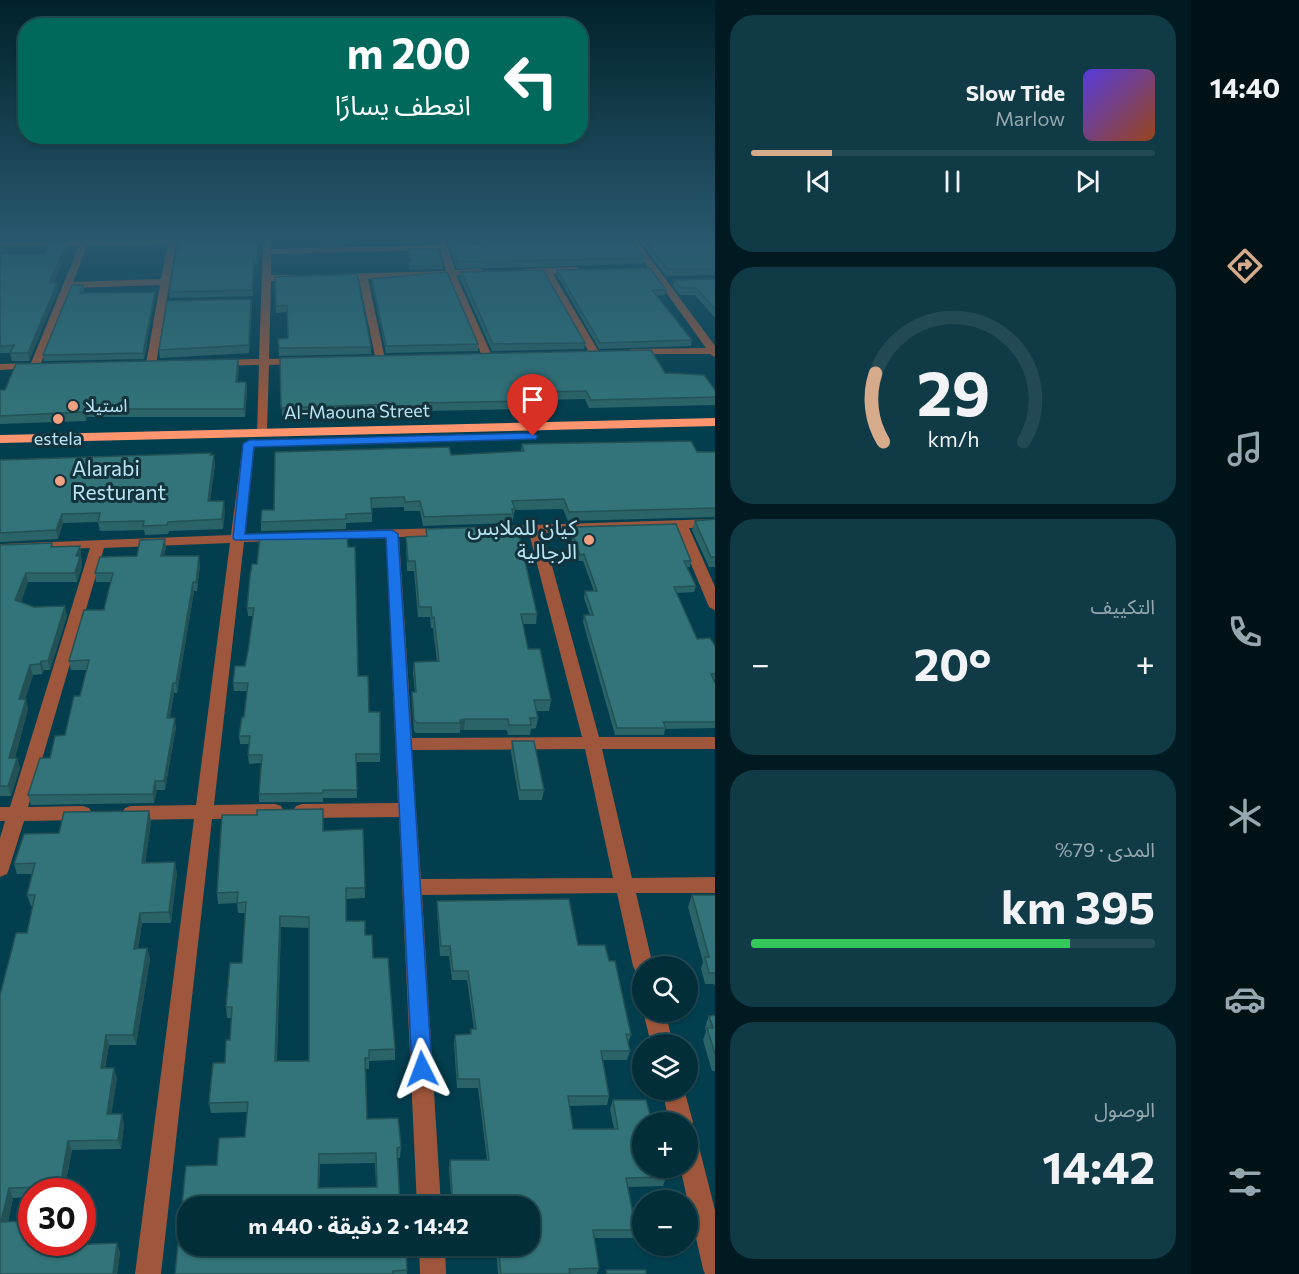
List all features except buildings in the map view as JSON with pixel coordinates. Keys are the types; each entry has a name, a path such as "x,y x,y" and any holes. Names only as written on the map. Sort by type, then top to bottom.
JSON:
{"highway":[{"name":"Al-Maouna Street","path":"0,439 255,438 715,422"},
{"path":"0,449 255,438 715,432"}],"street":[{"path":"35,366 62,297"},
{"path":"140,364 157,364 163,297"},
{"path":"148,1274 239,538 255,438 264,362 267,297"},
{"path":"367,297 380,359"},
{"path":"462,297 487,356"},
{"path":"562,297 594,352"},
{"path":"675,297 715,353"},
{"path":"256,301 267,301"},
{"path":"162,303 174,303"},
{"path":"582,353 606,352"},
{"path":"617,352 715,353"},
{"path":"475,356 499,355"},
{"path":"368,359 392,358"},
{"path":"207,363 310,361"},
{"path":"0,367 46,366"},
{"path":"487,530 715,523"},
{"path":"681,524 715,605"},
{"path":"535,529 592,743 641,956"},
{"path":"310,536 463,531"},
{"path":"392,534 428,1196"},
{"path":"0,548 286,537"},
{"path":"0,869 9,814 98,544"},
{"path":"404,744 715,744"},
{"path":"9,814 407,810"},
{"path":"412,887 715,885"},
{"path":"694,1178 715,1265"},
{"path":"432,1256 433,1274"}],"place":[{"name":"استيلا","path":"73,406"},
{"name":"estela","path":"58,419"},
{"name":"Alarabi Resturant","path":"60,481"},
{"name":"كيان للملابس الرجالية","path":"589,540"}],"route":[{"path":"422,1069 392,534 239,538 249,444 533,436"}]}
